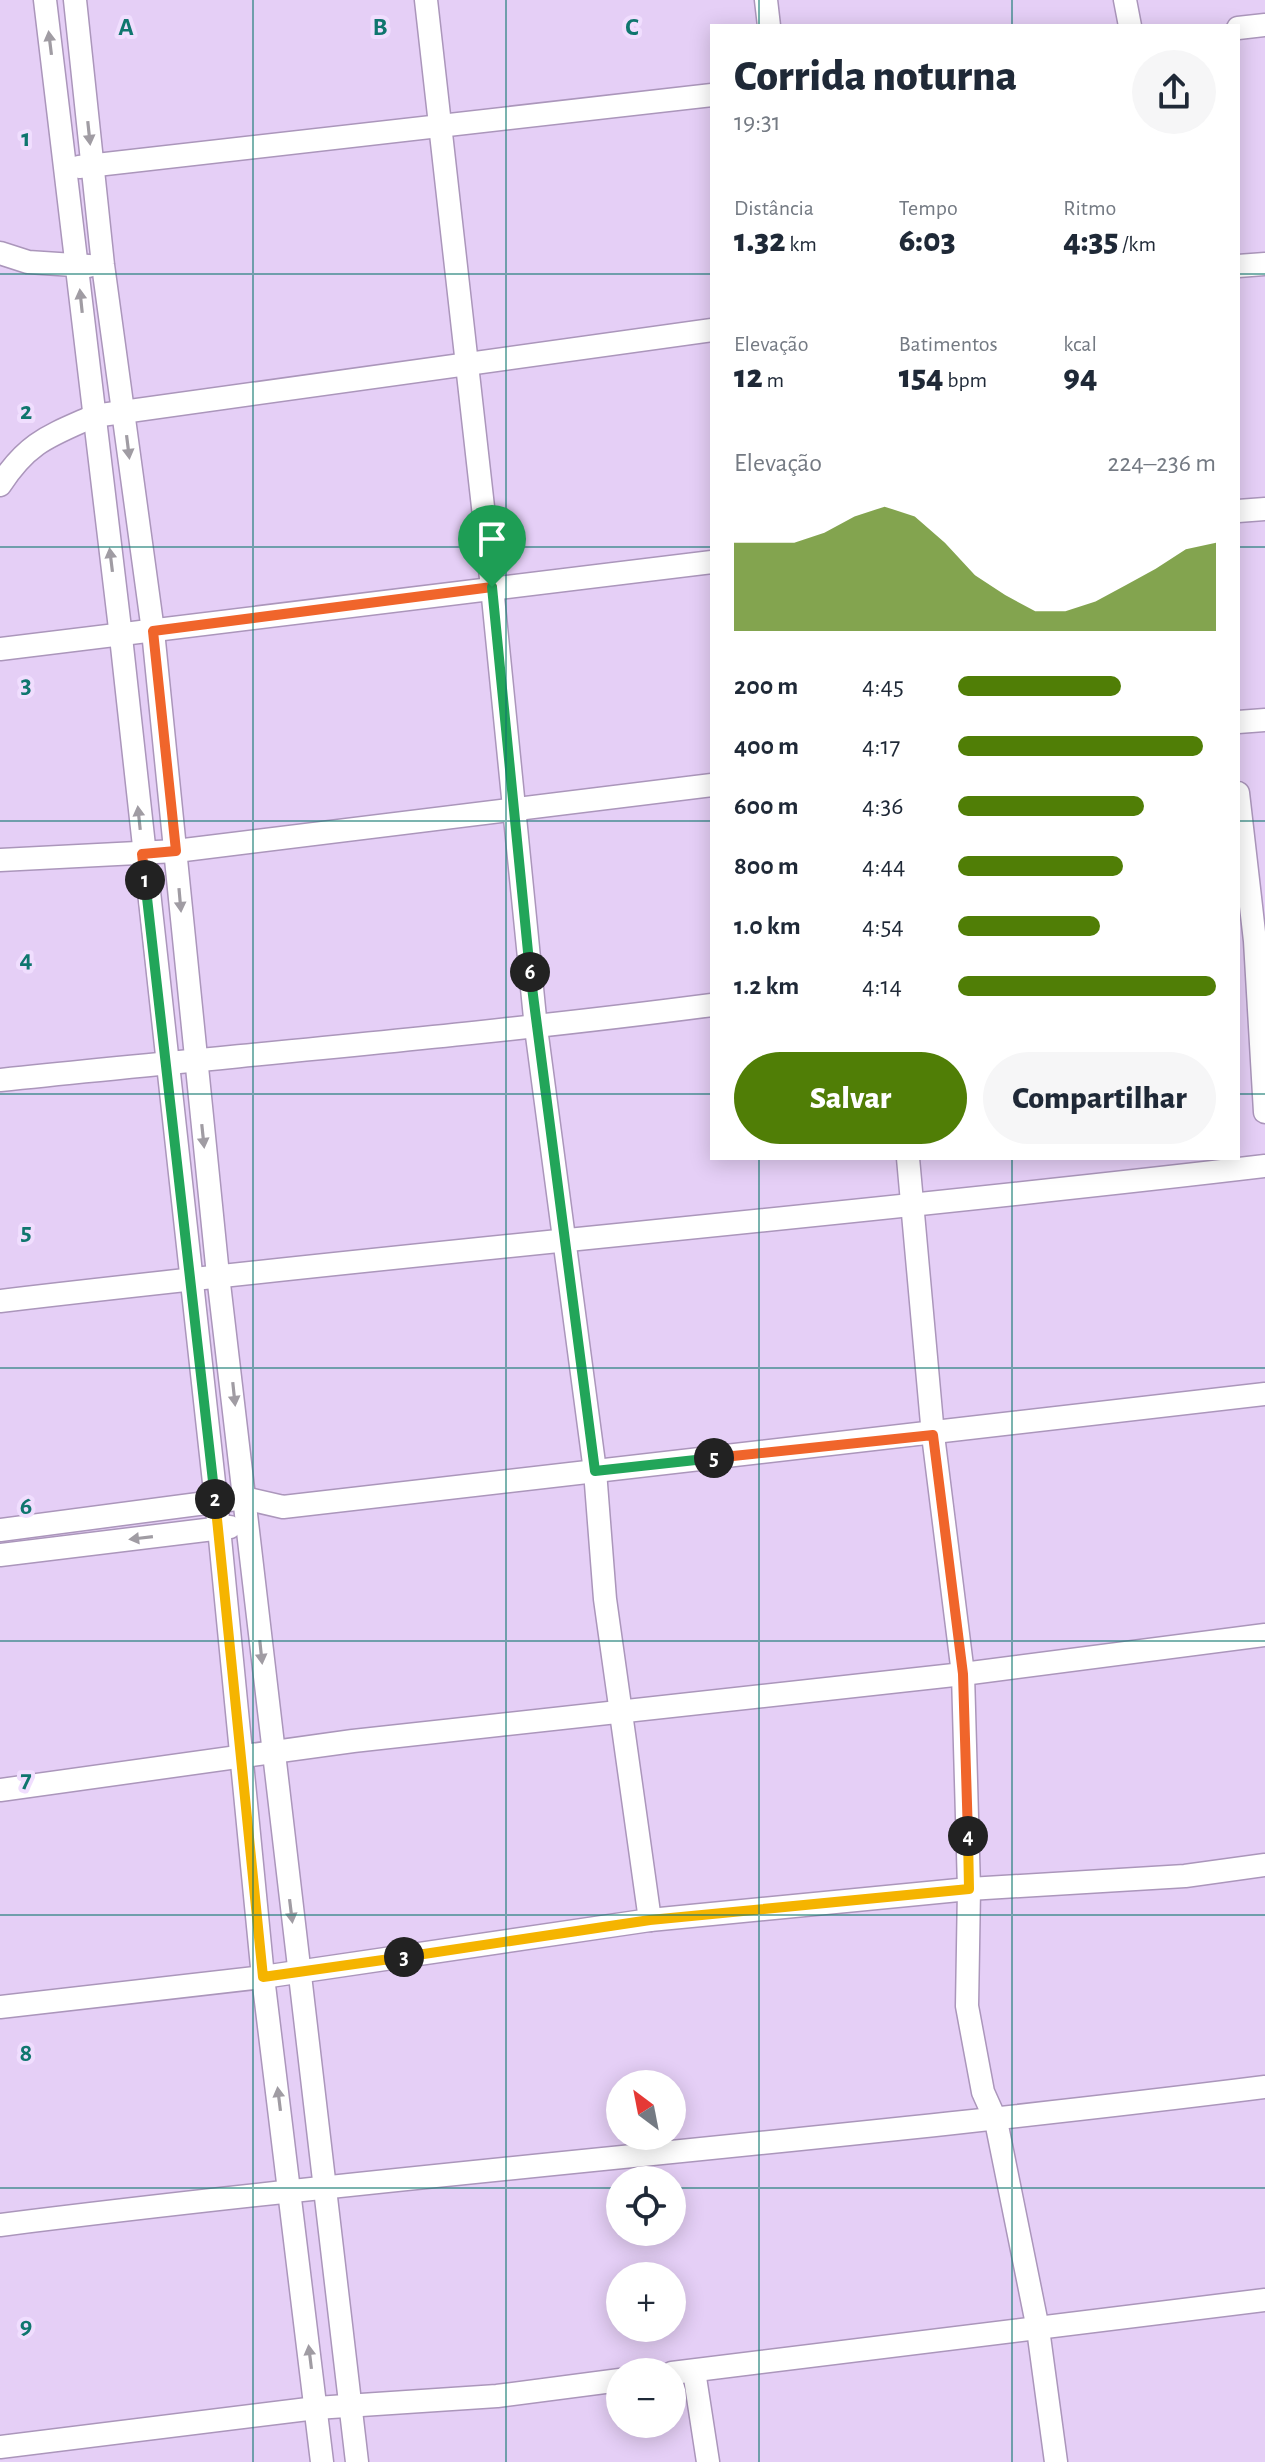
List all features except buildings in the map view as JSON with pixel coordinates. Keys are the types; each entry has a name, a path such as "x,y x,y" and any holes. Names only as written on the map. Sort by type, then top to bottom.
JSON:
{"street":[{"path":"45,0 121,637 142,854 219,1528 263,1977 322,2462"},
{"path":"75,0 103,265 153,631 218,1275 357,2462"},
{"path":"426,0 492,587 536,1028 595,1471 605,1599 650,1920"},
{"path":"766,0 769,24"},
{"path":"1125,0 1130,24"},
{"path":"1240,28 1265,25"},
{"path":"66,169 710,95"},
{"path":"0,253 28,262 77,267 103,265"},
{"path":"1240,266 1265,264"},
{"path":"0,485 9,454 94,416 124,409 465,366 710,330"},
{"path":"1240,511 1265,509"},
{"path":"0,649 121,637 492,587 710,562"},
{"path":"1240,722 1265,720"},
{"path":"0,860 176,851 710,785"},
{"path":"1240,813 1265,1112"},
{"path":"0,1080 195,1058 536,1028 710,1005"},
{"path":"908,1160 915,1207 933,1435 963,1674 969,1889 967,2006 983,2092 996,2121 1038,2329 1056,2462"},
{"path":"0,1301 218,1275 915,1207 1265,1166"},
{"path":"0,1530 244,1498 283,1507 933,1435 1265,1394"},
{"path":"0,1555 248,1525 283,1507"},
{"path":"0,1790 353,1741 963,1674 1265,1635"},
{"path":"0,2007 263,1977 650,1920 969,1889 1171,1877 1265,1865"},
{"path":"0,2225 326,2185 996,2121 1265,2087"},
{"path":"686,2372 1265,2300"},
{"path":"0,2447 351,2404 497,2396 606,2382"},
{"path":"686,2383 708,2462"}],"route":[{"path":"492,587 536,1028 595,1471 933,1435 963,1674 969,1889 650,1920 263,1977 219,1528 142,854 176,851 153,631 492,587"}]}
